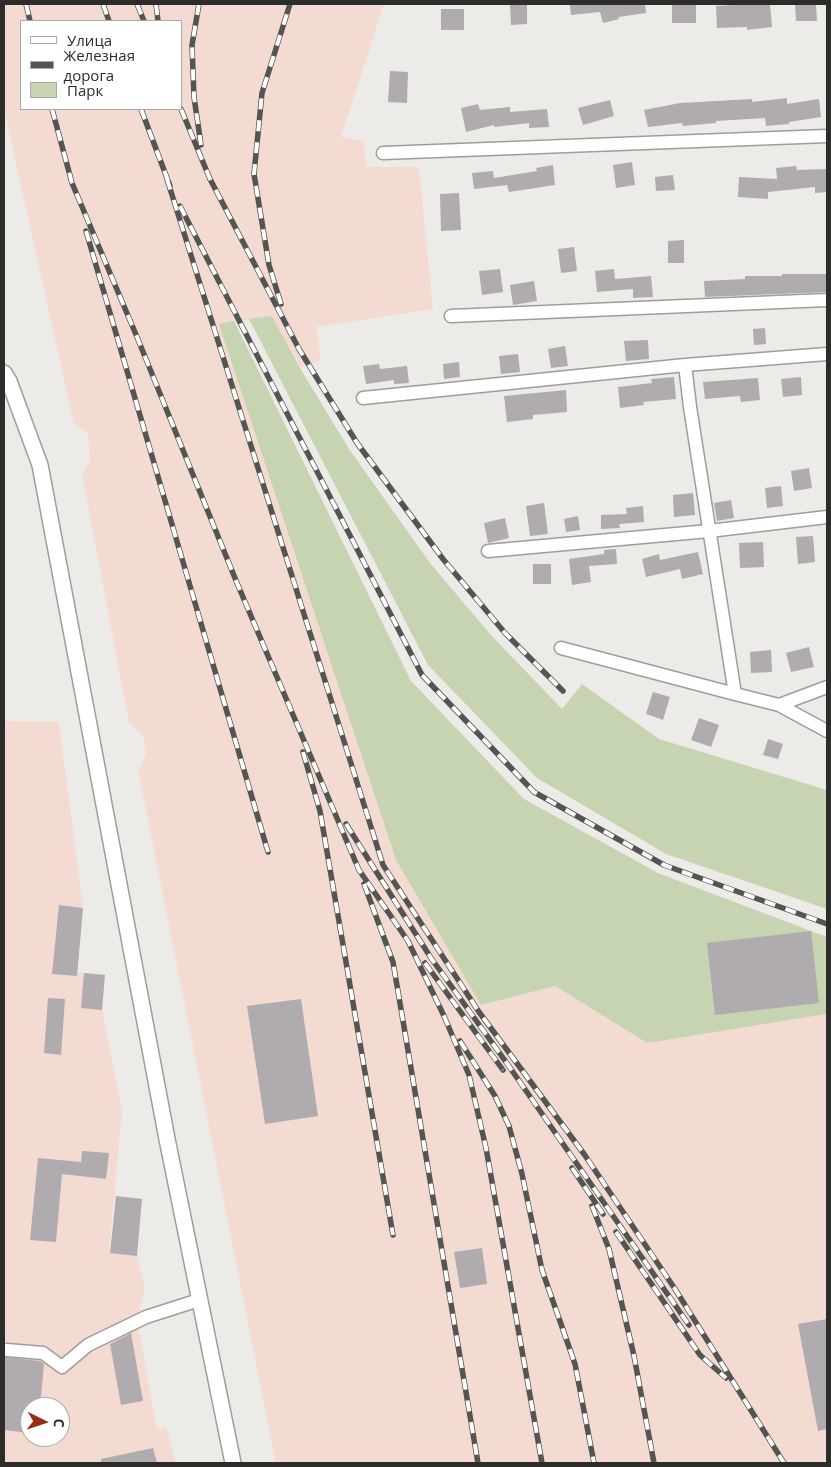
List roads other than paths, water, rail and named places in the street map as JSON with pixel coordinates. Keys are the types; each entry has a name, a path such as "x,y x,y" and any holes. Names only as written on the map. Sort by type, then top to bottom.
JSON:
{"street":[{"path":"383,153 827,136"},
{"path":"451,316 827,300"},
{"path":"363,398 685,365 827,354"},
{"path":"685,365 690,408 735,694"},
{"path":"4,373 9,381 40,465 167,1139 233,1463"},
{"path":"488,551 709,531 827,517"},
{"path":"561,648 779,705 827,731"},
{"path":"779,705 827,687"},
{"path":"7,1350 42,1352 62,1367 88,1345 101,1338 146,1317 199,1300"}],"railway":[{"path":"26,4 30,20"},
{"path":"103,4 109,20"},
{"path":"137,4 144,20"},
{"path":"156,4 158,20"},
{"path":"199,4 192,45 194,97 201,145"},
{"path":"281,304 269,265 254,174 262,93 290,4"},
{"path":"52,110 72,183 237,583 359,870 408,941 444,1016 469,1075 486,1148 542,1463"},
{"path":"141,110 170,186"},
{"path":"181,110 210,179 299,349 357,443 443,559 505,633 563,691"},
{"path":"167,179 383,865 479,1012 584,1154 675,1289 784,1463"},
{"path":"180,206 422,675 534,792 664,865 827,924"},
{"path":"86,231 268,852"},
{"path":"303,752 320,811 393,1235"},
{"path":"346,824 431,958 506,1062 689,1325"},
{"path":"364,884 393,962 478,1463"},
{"path":"425,963 503,1070"},
{"path":"460,1041 495,1096 509,1126 522,1174 542,1270 575,1364 594,1463"},
{"path":"572,1168 603,1214"},
{"path":"592,1206 609,1249 634,1356 654,1463"},
{"path":"616,1232 700,1355 726,1378"}]}
